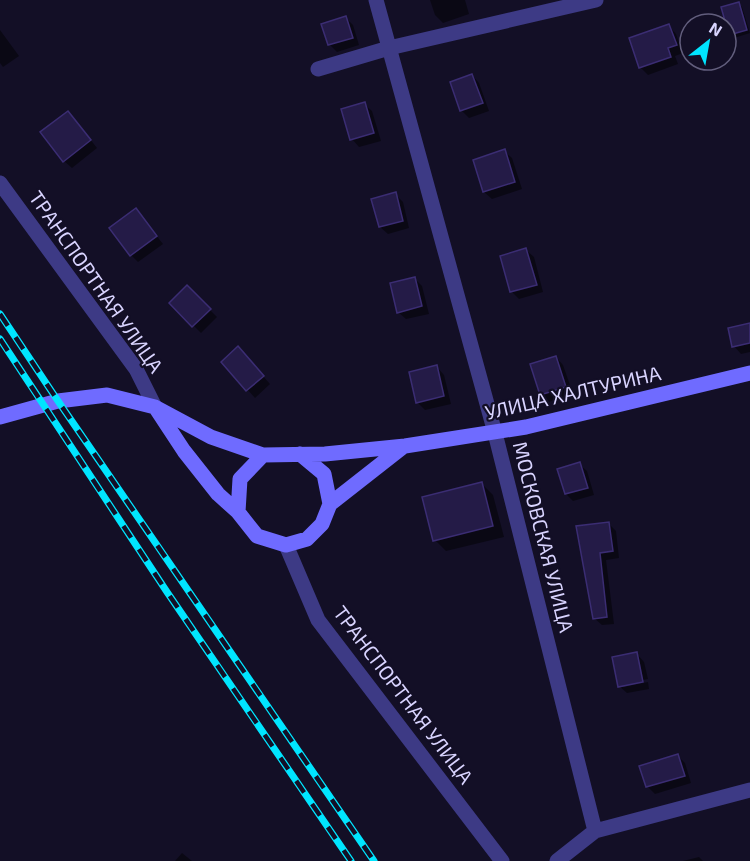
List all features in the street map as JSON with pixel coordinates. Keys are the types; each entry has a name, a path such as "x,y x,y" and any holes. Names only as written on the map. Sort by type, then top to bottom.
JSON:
{"main road":[{"name":"УЛИЦА ХАЛТУРИНА","path":"300,454 325,454 405,446 495,433 750,374"},
{"path":"0,417 58,401 107,395 155,407 211,437 263,455 300,454 324,474 330,504"},
{"path":"155,407 184,451 218,494 238,512 256,536 286,545 307,539 322,524 330,504 405,446"},
{"path":"238,512 240,478 263,455"}],"street":[{"name":"МОСКОВСКАЯ УЛИЦА","path":"376,0 495,433 595,831"},
{"path":"318,69 389,48 596,0"},
{"name":"ТРАНСПОРТНАЯ УЛИЦА","path":"0,183 136,369 155,407"},
{"name":"ТРАНСПОРТНАЯ УЛИЦА","path":"286,545 318,620 502,861"},
{"path":"557,861 595,831 750,790"}],"building":[{"path":"739,2 747,30 738,32 738,12 722,12 721,7"},
{"path":"346,16 353,38 328,45 321,24"},
{"path":"669,24 677,45 668,48 671,57 639,68 629,38"},
{"path":"472,74 483,103 460,111 450,82"},
{"path":"365,102 374,133 350,140 341,109"},
{"path":"68,111 91,140 63,162 40,132"},
{"path":"505,149 515,182 483,192 473,160"},
{"path":"396,192 403,221 379,227 371,199"},
{"path":"136,208 157,236 130,256 109,228"},
{"path":"526,248 537,285 510,292 500,256"},
{"path":"415,277 422,306 397,313 390,283"},
{"path":"187,285 211,309 192,327 169,303"},
{"path":"750,323 750,343 732,347 728,328"},
{"path":"238,346 264,376 246,391 221,362"},
{"path":"556,356 566,387 540,395 530,364"},
{"path":"437,365 444,396 416,403 409,372"},
{"path":"580,462 588,488 565,494 557,469"},
{"path":"482,482 493,526 433,541 422,497"},
{"path":"609,522 613,551 600,553 607,617 593,619 576,526"},
{"path":"637,652 643,682 618,687 612,657"},
{"path":"678,754 685,776 646,787 639,766"}],"railway":[{"path":"0,314 374,861"},
{"path":"0,339 167,592 351,861"}]}
